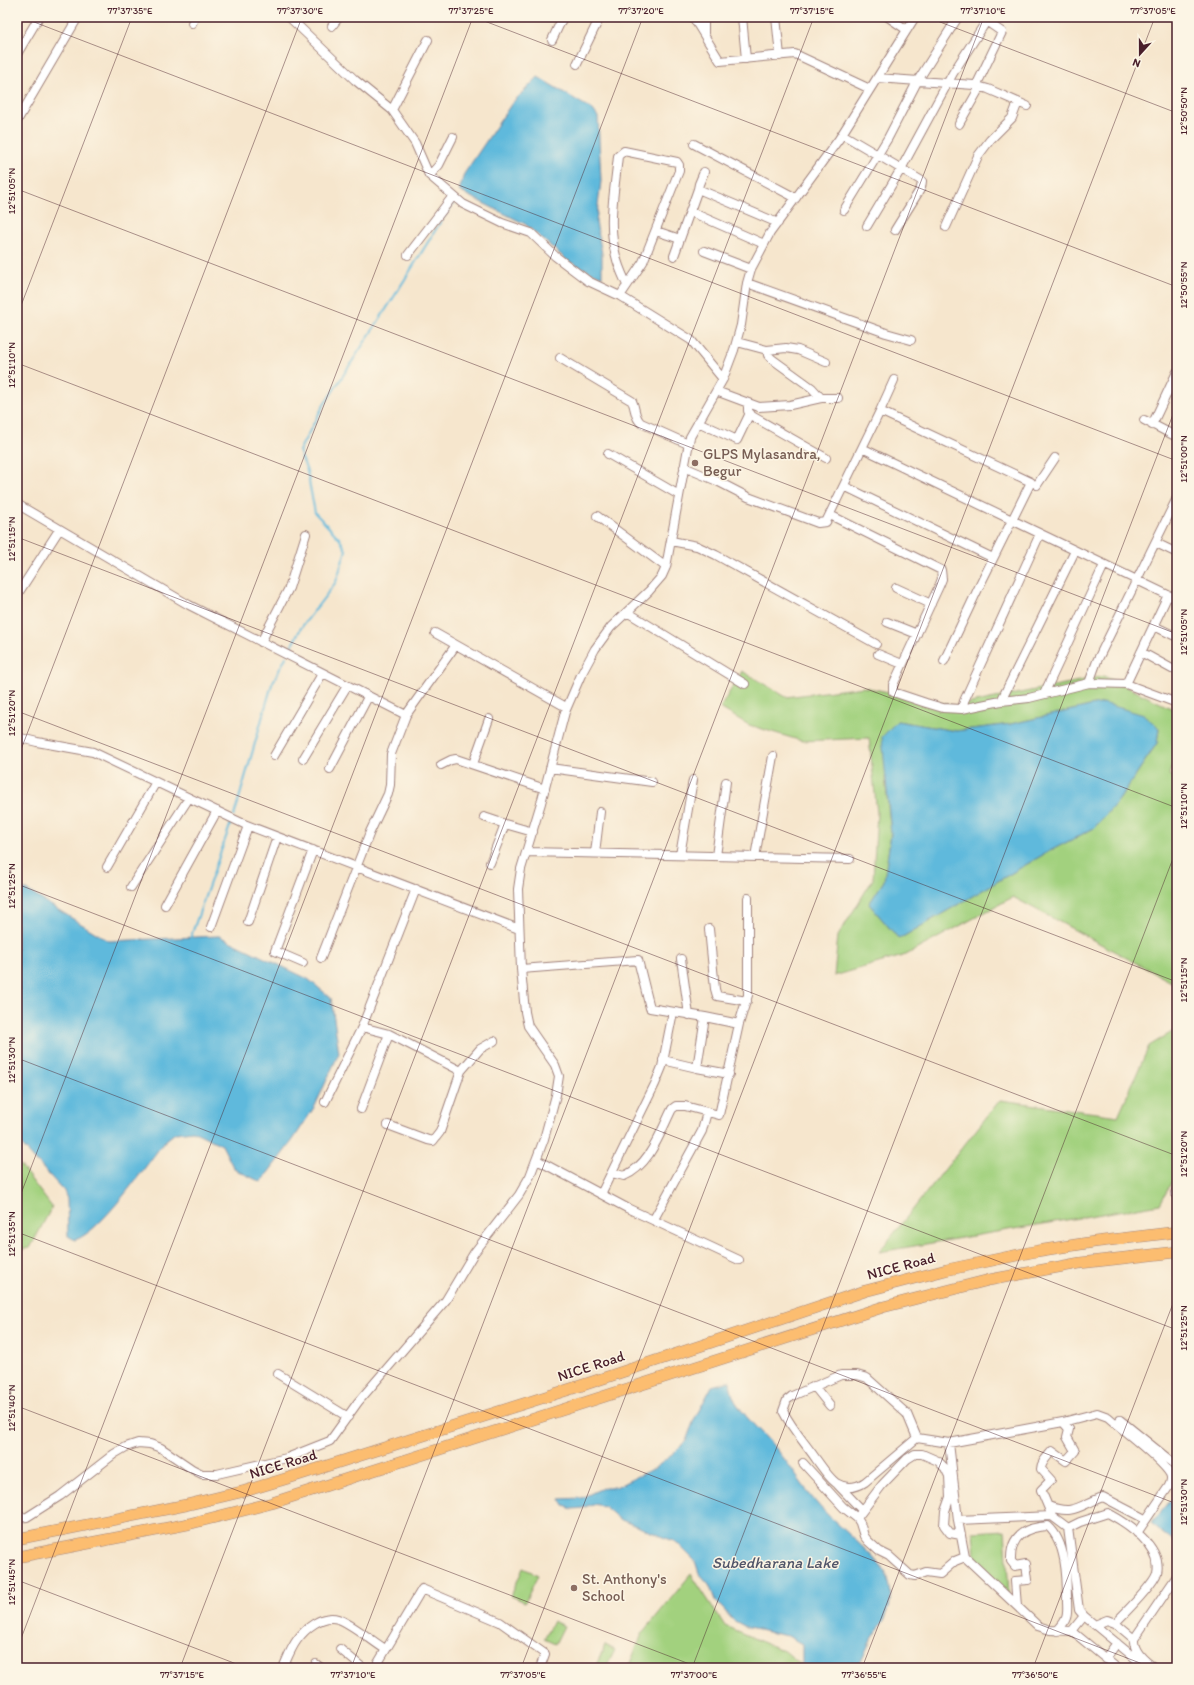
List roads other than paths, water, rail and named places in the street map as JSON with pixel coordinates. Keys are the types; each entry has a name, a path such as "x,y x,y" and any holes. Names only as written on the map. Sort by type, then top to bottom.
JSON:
{"highway":[{"name":"NICE Road","path":"17,1539 186,1505 294,1476 583,1385 872,1290 959,1267 1037,1251 1094,1242 1177,1232"},
{"path":"17,1556 188,1524 272,1503 891,1305 989,1280 1080,1264 1177,1252"}],"street":[{"path":"17,121 78,17"},
{"path":"289,17 355,80 392,110 415,143 430,176 463,204 502,223 531,233 555,256 588,282 620,296 691,340 723,379"},
{"path":"332,26 339,17"},
{"path":"552,40 563,17"},
{"path":"577,64 600,17"},
{"path":"693,17 720,61 795,54 870,89"},
{"path":"704,17 704,35"},
{"path":"742,17 746,59"},
{"path":"776,17 780,56"},
{"path":"888,17 907,30"},
{"path":"17,1518 27,1517 60,1496 114,1454 126,1447 138,1443 150,1444 161,1448 202,1474 217,1474 287,1458 330,1441 358,1402 446,1300 474,1253 519,1195 530,1176 544,1139 556,1095 559,1076 555,1066 528,1026 524,1012 518,889 521,869 533,832 566,708 595,649 611,626 649,591 662,576 666,567 688,444 698,422 723,379 737,342 751,268 764,244 778,223 842,134 915,17"},
{"path":"844,210 876,155 888,138 917,82 958,17"},
{"path":"18,50 37,18"},
{"path":"867,226 901,169 953,73 988,19 1002,32 959,124"},
{"path":"392,110 428,40"},
{"path":"877,78 917,82 949,82 978,86 1027,106"},
{"path":"946,227 978,156 990,140 1012,118 1018,102"},
{"path":"842,134 922,181 922,185 895,230"},
{"path":"430,176 439,165 453,137"},
{"path":"694,144 796,198"},
{"path":"620,296 628,285 643,262 678,176 679,165 677,162 672,160 624,151 618,156 612,236 616,256 628,285"},
{"path":"674,256 691,212 698,189 698,184 704,172"},
{"path":"698,189 778,223"},
{"path":"408,255 454,196"},
{"path":"691,212 764,244"},
{"path":"656,230 680,239"},
{"path":"704,251 751,268"},
{"path":"747,283 886,333 911,340"},
{"path":"737,342 767,350 786,348 798,350 826,362"},
{"path":"767,350 768,355 772,359 812,388 821,398"},
{"path":"560,358 632,401 635,406 636,419 641,423 688,444"},
{"path":"1152,424 1177,372"},
{"path":"684,467 717,481 748,497 818,523 826,522 894,380"},
{"path":"716,391 759,407 772,407 802,403 821,398 838,398"},
{"path":"748,403 748,411 758,420 826,458"},
{"path":"880,411 1031,482 992,558 944,661"},
{"path":"698,422 737,440 750,413"},
{"path":"1144,420 1177,437"},
{"path":"862,448 1177,600"},
{"path":"608,454 679,495"},
{"path":"1037,485 1055,458"},
{"path":"844,486 992,558"},
{"path":"1089,683 1097,662 1177,498"},
{"path":"17,504 189,606 406,716"},
{"path":"830,515 941,570 942,579 902,664 893,685 893,692 937,706 962,709 1001,701 1029,698 1089,683 1126,684 1177,703"},
{"path":"597,516 666,567"},
{"path":"17,595 59,530"},
{"path":"261,642 289,588 306,534"},
{"path":"962,709 964,701 1040,534"},
{"path":"671,541 697,546 716,555 876,644"},
{"path":"1156,543 1177,553"},
{"path":"1001,701 1075,551"},
{"path":"1044,694 1104,564"},
{"path":"896,588 931,604"},
{"path":"1126,684 1168,595"},
{"path":"627,612 745,684"},
{"path":"887,622 917,634"},
{"path":"1154,626 1177,637"},
{"path":"435,633 566,708"},
{"path":"321,958 370,832 388,794 390,785 391,754 406,716 456,644"},
{"path":"1141,652 1172,669"},
{"path":"878,654 902,664"},
{"path":"274,756 322,674"},
{"path":"303,759 347,686"},
{"path":"330,769 368,697"},
{"path":"473,764 489,719"},
{"path":"17,737 94,752 248,826 519,929"},
{"path":"755,857 773,756"},
{"path":"441,765 456,759 545,789"},
{"path":"550,768 652,782"},
{"path":"680,855 693,780"},
{"path":"107,867 156,782"},
{"path":"716,856 726,782"},
{"path":"131,887 189,798"},
{"path":"165,905 217,811"},
{"path":"596,853 600,812"},
{"path":"484,817 533,832"},
{"path":"490,863 505,824"},
{"path":"211,927 248,826"},
{"path":"248,922 277,836"},
{"path":"304,963 275,950 313,850"},
{"path":"527,852 850,859"},
{"path":"325,1102 362,1027 416,890"},
{"path":"612,1173 624,1176 637,1169 645,1161 672,1109 676,1106 680,1105 719,1115 739,1024 747,1001 748,898"},
{"path":"709,929 717,996 747,1001"},
{"path":"681,959 689,1015"},
{"path":"521,969 638,960 650,1008 739,1024"},
{"path":"601,1194 656,1084 663,1060 673,1012"},
{"path":"697,1068 705,1017"},
{"path":"362,1027 389,1034 461,1071"},
{"path":"361,1109 389,1034"},
{"path":"388,1125 433,1141 440,1132 461,1071 480,1049 494,1041"},
{"path":"663,1060 729,1074"},
{"path":"654,1219 702,1131 708,1112"},
{"path":"536,1160 627,1208 654,1219 739,1260"},
{"path":"278,1374 348,1416"},
{"path":"862,1510 828,1475 794,1429 783,1411 787,1400 792,1396 841,1375 857,1375 867,1378 889,1396 907,1414 917,1438"},
{"path":"814,1386 830,1406"},
{"path":"917,1438 949,1443 1063,1422 1097,1414 1108,1417 1158,1460 1170,1473 1171,1479 1169,1486 1145,1519 1137,1533"},
{"path":"1114,1416 1177,1466"},
{"path":"1063,1422 1069,1429 1067,1437 1075,1451 1066,1461 1052,1452 1041,1466 1042,1471 1051,1480 1041,1490 1052,1516 1068,1528 1080,1610 1084,1616 1147,1668"},
{"path":"837,1483 850,1488 858,1487 917,1438"},
{"path":"949,1443 958,1520 965,1557 1038,1626 1057,1631 1072,1632 1117,1668"},
{"path":"856,1518 882,1485 907,1459 916,1454 929,1456 938,1461 945,1468 949,1476 950,1497 945,1511 944,1524 950,1533 961,1535"},
{"path":"803,1463 843,1507 856,1518 860,1523 864,1536 868,1541 879,1551 889,1556 910,1575 915,1576 926,1572 940,1574 955,1561 965,1557"},
{"path":"1048,1506 1058,1510 1079,1509 1089,1502 1103,1498 1145,1519"},
{"path":"1068,1528 1080,1522 1108,1513 1121,1520 1137,1533 1145,1540 1156,1554 1157,1574 1147,1589 1116,1623"},
{"path":"958,1520 1052,1516"},
{"path":"1017,1606 1015,1580 1028,1580 1026,1564 1015,1566 1011,1561 1012,1549 1019,1535 1026,1530 1048,1526 1054,1534 1066,1563 1067,1618 1057,1631"},
{"path":"1155,1668 1146,1662 1133,1645 1134,1639 1177,1576"},
{"path":"374,1668 422,1589 500,1622 545,1654 540,1668"},
{"path":"1072,1632 1084,1616"},
{"path":"283,1668 296,1641 308,1628 320,1620 331,1618 343,1621 385,1649"},
{"path":"1095,1625 1107,1620 1116,1623 1134,1639"},
{"path":"1105,1659 1117,1643"},
{"path":"340,1649 363,1668"}],"water":[{"path":"538,77 593,110 598,117 601,181 596,222 602,254 602,277 568,261 525,224 459,191 464,174 512,103"},
{"path":"1103,703 1144,715 1159,728 1157,743 1119,800 1094,828 1046,853 899,939 869,904 884,881 891,834 882,737 897,721 956,731 1011,724"},
{"path":"26,890 109,941 219,936 308,979 331,998 339,1053 315,1106 293,1140 261,1182 234,1169 222,1145 193,1131 175,1133 165,1141 123,1196 98,1224 86,1234 75,1240 68,1236 67,1199 64,1191 17,1140 17,891"},
{"name":"Subedharana Lake","path":"730,1381 734,1399 742,1411 779,1452 820,1507 870,1554 885,1571 890,1588 890,1604 886,1617 870,1643 861,1662 856,1668 802,1668 802,1644 788,1636 748,1628 733,1620 715,1600 709,1584 699,1573 695,1561 676,1542 619,1519 604,1506 592,1504 583,1508 572,1509 564,1506 560,1499 581,1498 605,1487 616,1487 655,1468 672,1455 686,1441 694,1420 712,1386"},
{"path":"1177,1493 1177,1543 1175,1543 1151,1524"}],"waterway":[{"path":"288,653 301,628 336,582 346,550 339,538 315,513 307,471 299,451 322,408 453,204"},
{"path":"234,816 272,684 286,657"},
{"path":"190,939 232,820"}],"place":[{"name":"GLPS Mylasandra, Begur","path":"695,463"},
{"name":"St. Anthony's School","path":"574,1588"}]}
